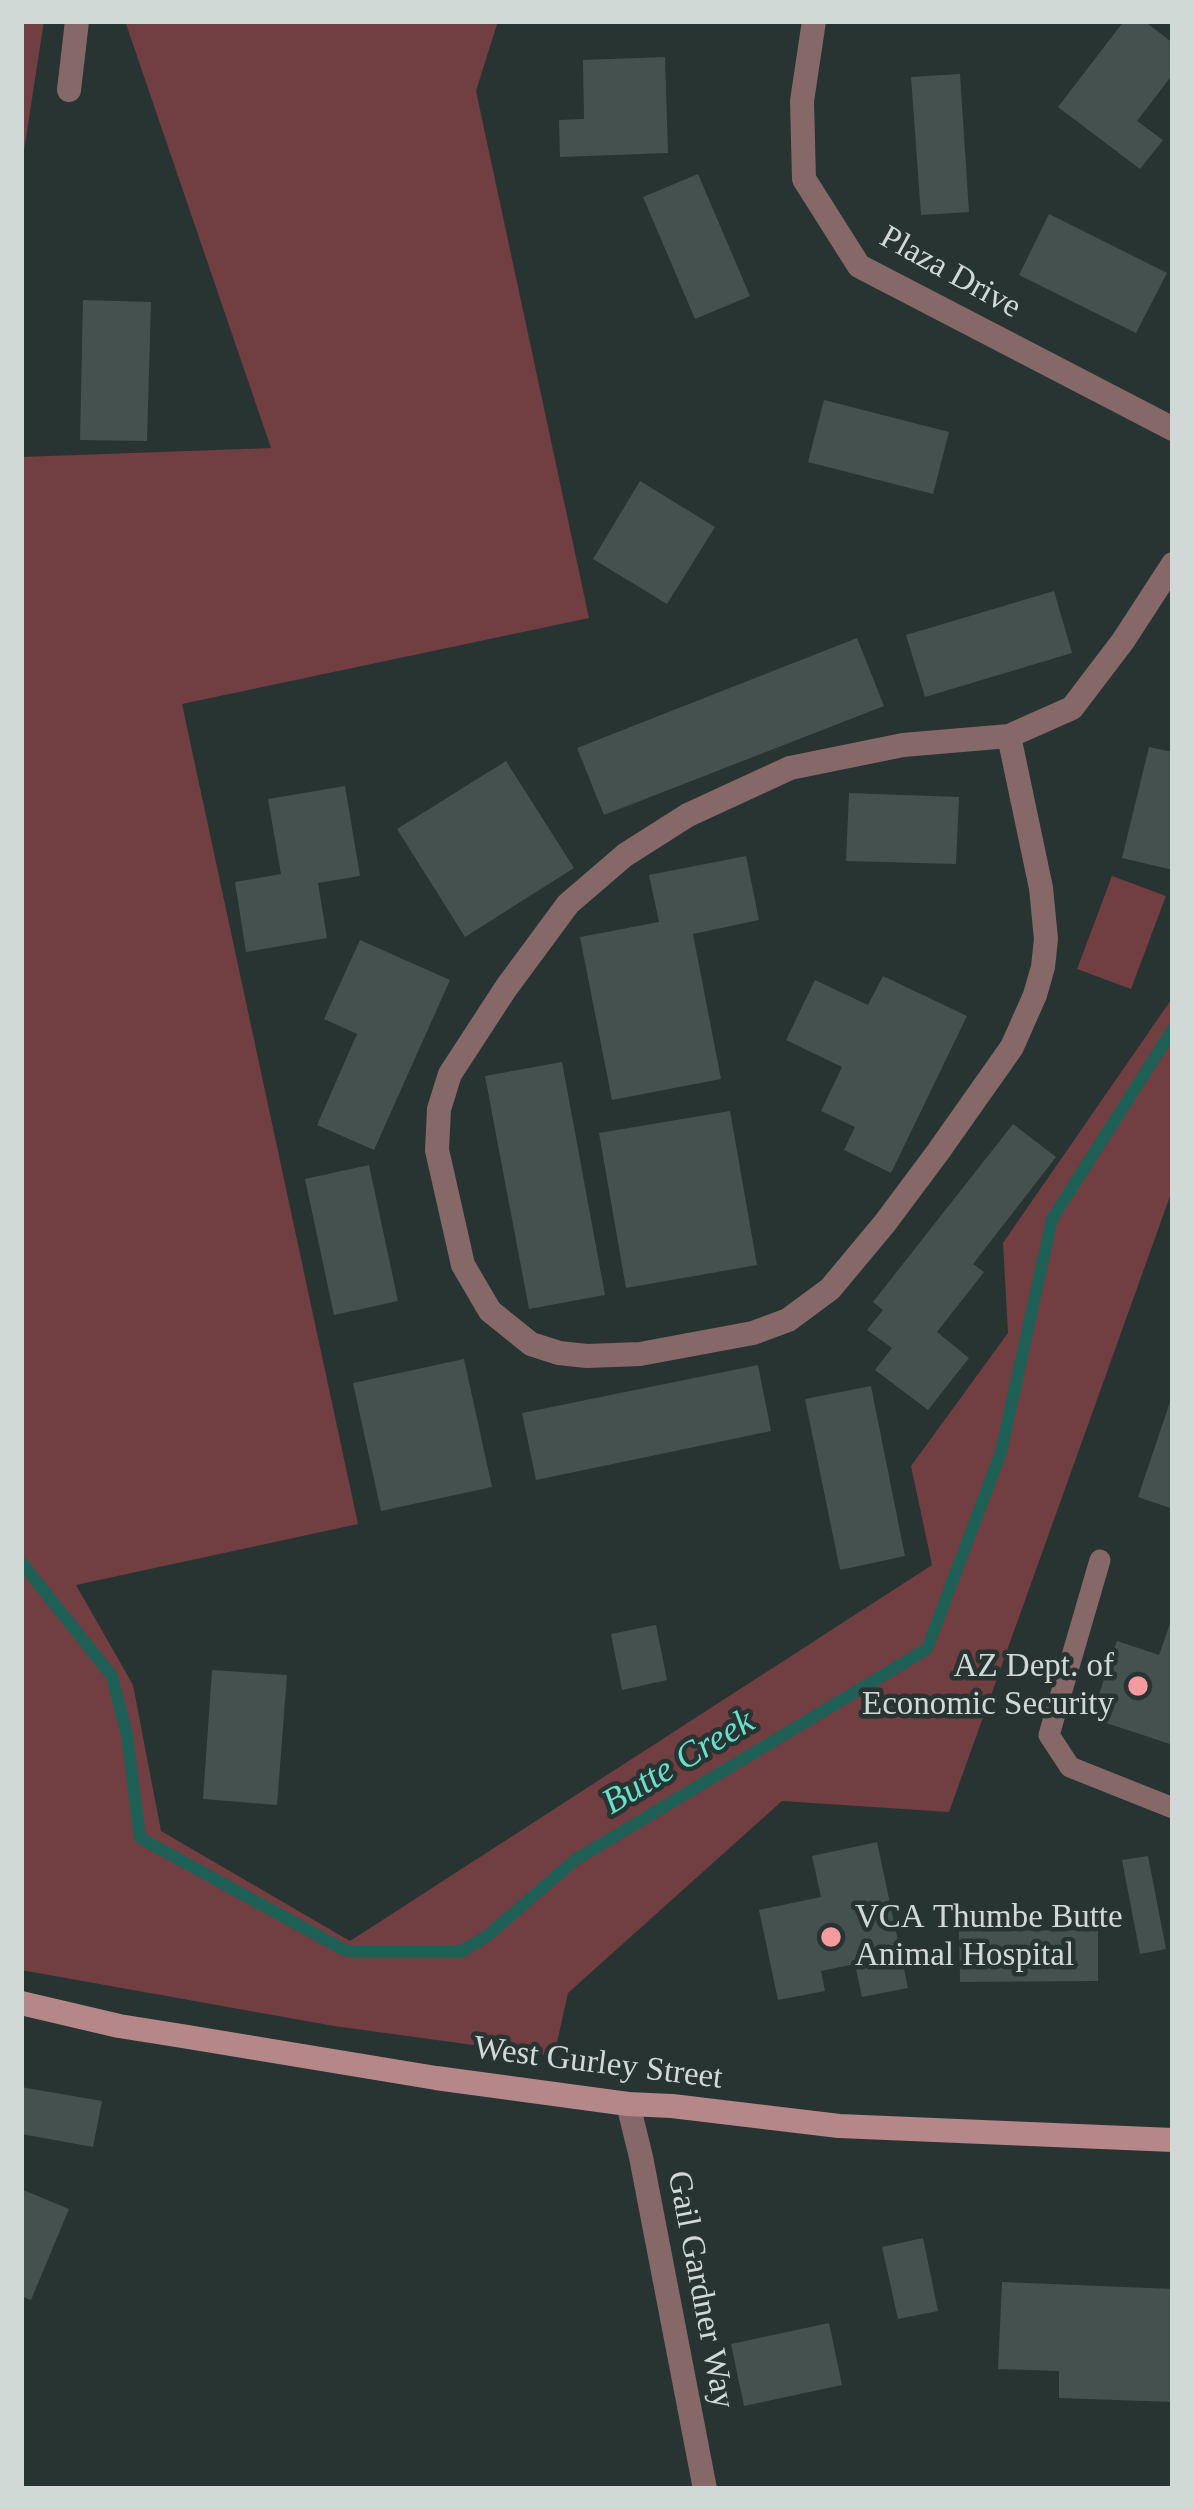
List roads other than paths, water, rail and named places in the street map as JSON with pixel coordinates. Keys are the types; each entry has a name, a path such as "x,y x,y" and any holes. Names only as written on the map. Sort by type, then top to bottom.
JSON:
{"main road":[{"name":"West Gurley Street","path":"21,2003 119,2026 628,2104 839,2126 1173,2140"}],"street":[{"path":"70,91 77,21"},
{"name":"Plaza Drive","path":"814,21 802,101 804,179 859,266 1173,429"},
{"path":"1010,736 1045,922 1035,995 1012,1047 885,1223 830,1289 788,1320 752,1333 640,1354 559,1353 531,1344 490,1312 463,1265 437,1150 439,1109 449,1074 568,904 625,855 688,815 790,769 903,745 1010,736 1072,708 1124,641 1173,564"},
{"name":"Gail Gardner Way","path":"628,2104 705,2489"}],"lane":[{"path":"1100,1559 1049,1735 1070,1767 1173,1808"}],"waterway":[{"name":"Butte Creek","path":"21,1562 112,1676 127,1735 140,1838 346,1951 462,1951 487,1936 575,1860 927,1649 1001,1452 1052,1219 1173,1029"}],"place":[{"name":"AZ Dept. of Economic Security","path":"1138,1686"},
{"name":"VCA Thumbe Butte Animal Hospital","path":"831,1937"}]}
